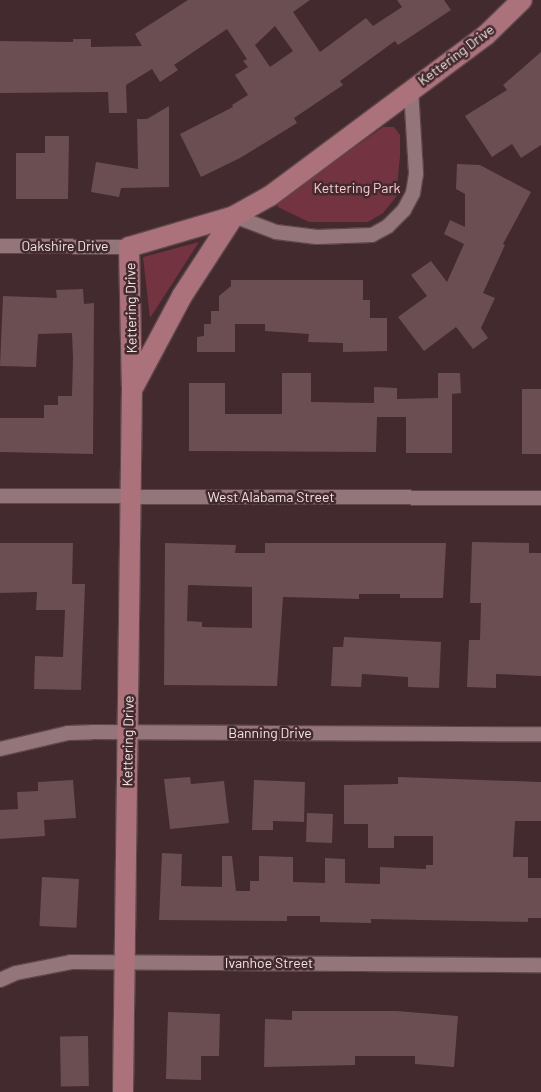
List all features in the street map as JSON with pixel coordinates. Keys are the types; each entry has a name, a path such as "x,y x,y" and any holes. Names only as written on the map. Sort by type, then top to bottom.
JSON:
{"street":[{"name":"Kettering Drive","path":"124,1092 132,390 129,247 234,216 270,196 486,35 522,0"},
{"name":"Kettering Drive","path":"234,216 276,232 317,237 372,235 388,226 404,210 413,193 416,173 411,90"},
{"name":"Kettering Drive","path":"132,390 182,296 234,216"},
{"name":"Oakshire Drive","path":"0,246 129,247"},
{"name":"West Alabama Street","path":"0,496 541,498"},
{"name":"Banning Drive","path":"0,749 68,733 541,734"},
{"name":"Ivanhoe Street","path":"0,980 16,973 72,962 541,965"}],"green space":[{"name":"Kettering Park","path":"383,127 394,127 400,135 400,156 396,197 383,213 368,222 309,222 278,207 277,202"},
{"path":"199,242 150,318 143,257"}],"building":[{"path":"188,0 310,0 293,12 320,52 366,18 373,26 402,7 397,0 444,0 451,10 398,45 395,41 340,81 343,85 294,118 297,123 240,158 201,177 180,134 233,107 232,105 248,95 235,75 248,67 243,61 247,59 227,29 174,65 178,70 160,82 152,69 126,85 127,113 109,113 108,92 0,93 0,41 73,42 73,39 91,39 91,47 142,46 135,34","holes":["275,26 293,51 270,67 255,45"]},
{"path":"541,52 541,145 521,158 512,144 492,157 465,116 507,90 503,85"},
{"path":"169,106 169,187 121,188 119,197 91,192 96,162 138,169 137,119 147,119"},
{"path":"45,136 69,136 68,199 16,199 16,153 45,153"},
{"path":"457,164 480,165 531,192 503,244 505,245 483,293 495,298 481,328 488,338 473,349 456,327 424,351 398,317 427,296 411,275 431,261 447,282 464,244 444,234 450,220 465,227 465,194 456,189"},
{"path":"231,280 363,280 363,300 370,300 370,318 387,318 387,351 343,352 343,343 308,342 309,334 265,331 265,324 235,324 235,352 197,352 197,337 204,336 204,324 211,324 211,311 219,311 219,296 231,286"},
{"path":"83,289 84,304 94,303 93,454 0,452 0,418 44,418 44,405 58,405 58,396 72,396 73,358 72,333 38,334 36,367 0,366 3,296 57,298 56,290"},
{"path":"282,373 311,373 311,402 374,403 374,387 397,388 397,399 438,398 438,373 460,373 461,393 452,394 452,453 406,453 406,417 377,417 376,452 189,451 189,383 225,383 225,414 282,414"},
{"path":"522,389 541,389 541,454 522,454"},
{"path":"472,542 529,543 529,553 541,553 541,676 496,674 496,688 467,687 469,640 480,640 481,603 470,603"},
{"path":"0,543 73,543 72,584 85,584 81,690 34,689 35,656 63,657 65,610 36,610 37,592 0,593"},
{"path":"165,543 236,545 235,553 265,553 265,543 446,543 443,598 400,598 400,594 359,594 359,599 283,597 277,686 164,685","holes":["188,585 252,587 252,628 202,627 202,622 187,621"]},
{"path":"344,637 441,642 439,688 408,687 408,677 362,674 361,687 331,686 333,647 343,647"},
{"path":"190,777 191,784 224,781 229,823 170,829 164,779"},
{"path":"398,777 541,782 541,821 515,821 513,857 528,857 528,878 541,878 541,918 528,918 528,922 371,919 371,923 320,922 320,916 287,916 287,921 159,920 162,853 182,854 181,886 222,887 222,856 232,856 236,891 250,891 250,881 259,881 259,856 293,857 293,882 325,883 325,858 345,859 345,883 380,884 380,867 426,869 426,865 433,865 433,836 394,836 394,848 368,848 368,824 344,824 344,785 398,784"},
{"path":"73,780 76,818 44,820 45,836 0,839 0,810 18,809 17,792 38,791 38,782"},
{"path":"254,780 305,782 304,822 273,821 273,830 252,830"},
{"path":"307,813 333,814 332,843 306,842"},
{"path":"42,877 79,879 76,928 39,926"},
{"path":"292,1011 396,1011 458,1016 454,1067 415,1064 415,1056 355,1056 355,1065 264,1067 265,1019 292,1020"},
{"path":"168,1012 220,1014 219,1056 201,1056 201,1080 166,1079"},
{"path":"60,1036 88,1036 89,1086 61,1086"}]}
